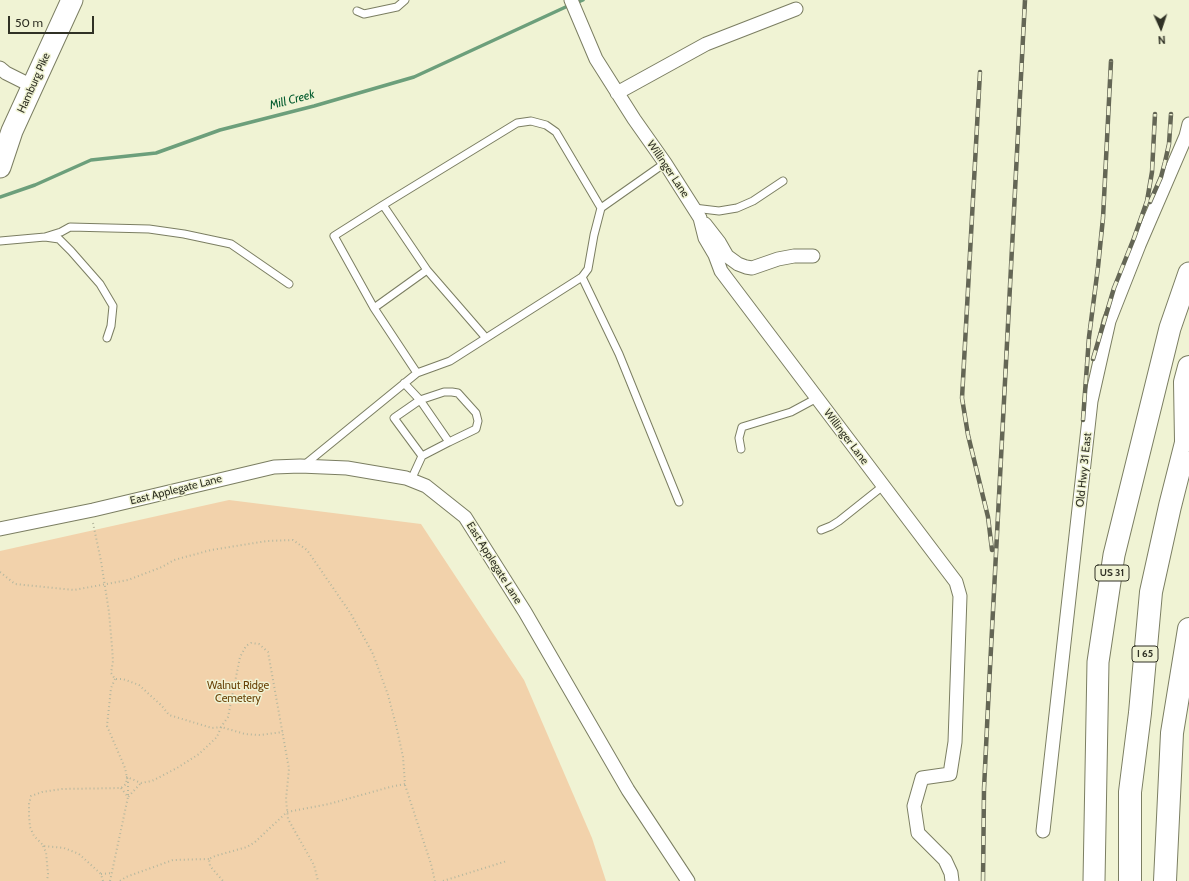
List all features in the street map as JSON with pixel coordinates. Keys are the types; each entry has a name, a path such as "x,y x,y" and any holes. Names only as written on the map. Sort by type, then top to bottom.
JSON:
{"highway":[{"path":"1188,436 1185,382 1189,367"},
{"name":"I 65","path":"1130,881 1130,792 1140,713 1151,592 1188,436"},
{"path":"1165,881 1172,733 1189,629"}],"main road":[{"name":"Hamburg Pike","path":"0,167 6,136 32,86 72,0"},
{"name":"US 31","path":"1094,881 1098,662 1114,555 1170,328 1189,273"}],"street":[{"name":"Willinger Lane","path":"571,0 596,59 697,213 705,238 715,255 721,271 956,582 960,596 955,742 950,774 922,778 914,806 918,833 945,860 951,873 952,881"},
{"path":"617,93 706,44 796,9"},
{"path":"0,68 6,73 32,86"},
{"name":"Old Hwy 31 East","path":"1043,831 1092,401 1109,321 1139,245 1186,136 1189,124"},
{"path":"697,213 719,242 727,256 738,264 746,267 752,268 778,259 803,255 813,256"},
{"name":"East Applegate Lane","path":"0,529 90,511 274,467 303,466 347,468 411,480 426,486 465,517 525,612 628,790 688,881"}],"lane":[{"path":"357,11 364,14 398,7 405,0"},
{"path":"417,373 374,308 334,236 517,123 531,122 546,124 556,132 601,208"},
{"path":"303,466 417,373 450,361 582,277 588,269 594,235 601,208 665,163"},
{"path":"697,213 737,208 753,201 783,181"},
{"path":"383,205 427,270 486,338"},
{"path":"0,241 45,237 61,232 70,227 149,229 184,234 231,244 288,284"},
{"path":"45,237 58,239 72,251 100,284 113,306 111,326 107,338"},
{"path":"374,308 427,270"},
{"path":"582,277 619,354 678,502"},
{"path":"404,383 420,400 449,442"},
{"path":"411,480 422,456 476,430 478,421 476,413 458,393 444,392 420,400 394,418 422,456"},
{"path":"741,449 739,438 742,427 791,412 817,398"},
{"path":"821,530 839,521 883,486"}],"path":[{"path":"90,511 105,584 113,661 111,673 115,679"},
{"path":"0,572 15,584 74,590 128,580 162,567 174,560 211,550 267,541 293,540 307,550 351,614 373,654 388,695 403,757 405,784 431,864 435,881"},
{"path":"127,777 142,783 152,781 199,754 216,737 228,717 240,657 246,646 251,643 259,644 268,652 283,732 289,769 286,799 288,819 314,865 318,881"},
{"path":"115,679 123,679 139,685 162,706 169,715 212,728 221,727 246,734 260,735 283,732"},
{"path":"110,881 128,798 125,768 107,726 111,688 115,679"},
{"path":"47,881 48,874 46,852 34,836 30,827 29,804 32,796 42,792 62,789 121,788 126,784 127,777"},
{"path":"128,798 142,783"},
{"path":"120,881 126,877 173,860 209,859 247,847 255,842 287,812 329,804 405,784"},
{"path":"121,788 128,798"},
{"path":"41,844 44,846 64,848 79,854 101,874 103,881"},
{"path":"209,859 210,866 223,881"},
{"path":"443,881 508,861"},
{"path":"101,874 112,873"}],"green space":[{"name":"Walnut Ridge Cemetery","path":"229,500 421,524 524,680 592,838 606,881 0,881 0,551"}],"waterway":[{"name":"Mill Creek","path":"576,3 583,0"},
{"name":"Mill Creek","path":"0,197 35,185 91,160 156,153 220,130 314,106 414,77 570,5"}],"railway":[{"path":"983,881 984,789 1025,0"},
{"path":"1083,420 1089,337 1103,218 1111,61"},
{"path":"980,72 962,398 968,435 988,517 992,550"},
{"path":"1093,359 1114,288 1147,201 1152,172 1155,114"},
{"path":"1150,202 1161,177 1165,162 1169,144 1171,114"}]}
